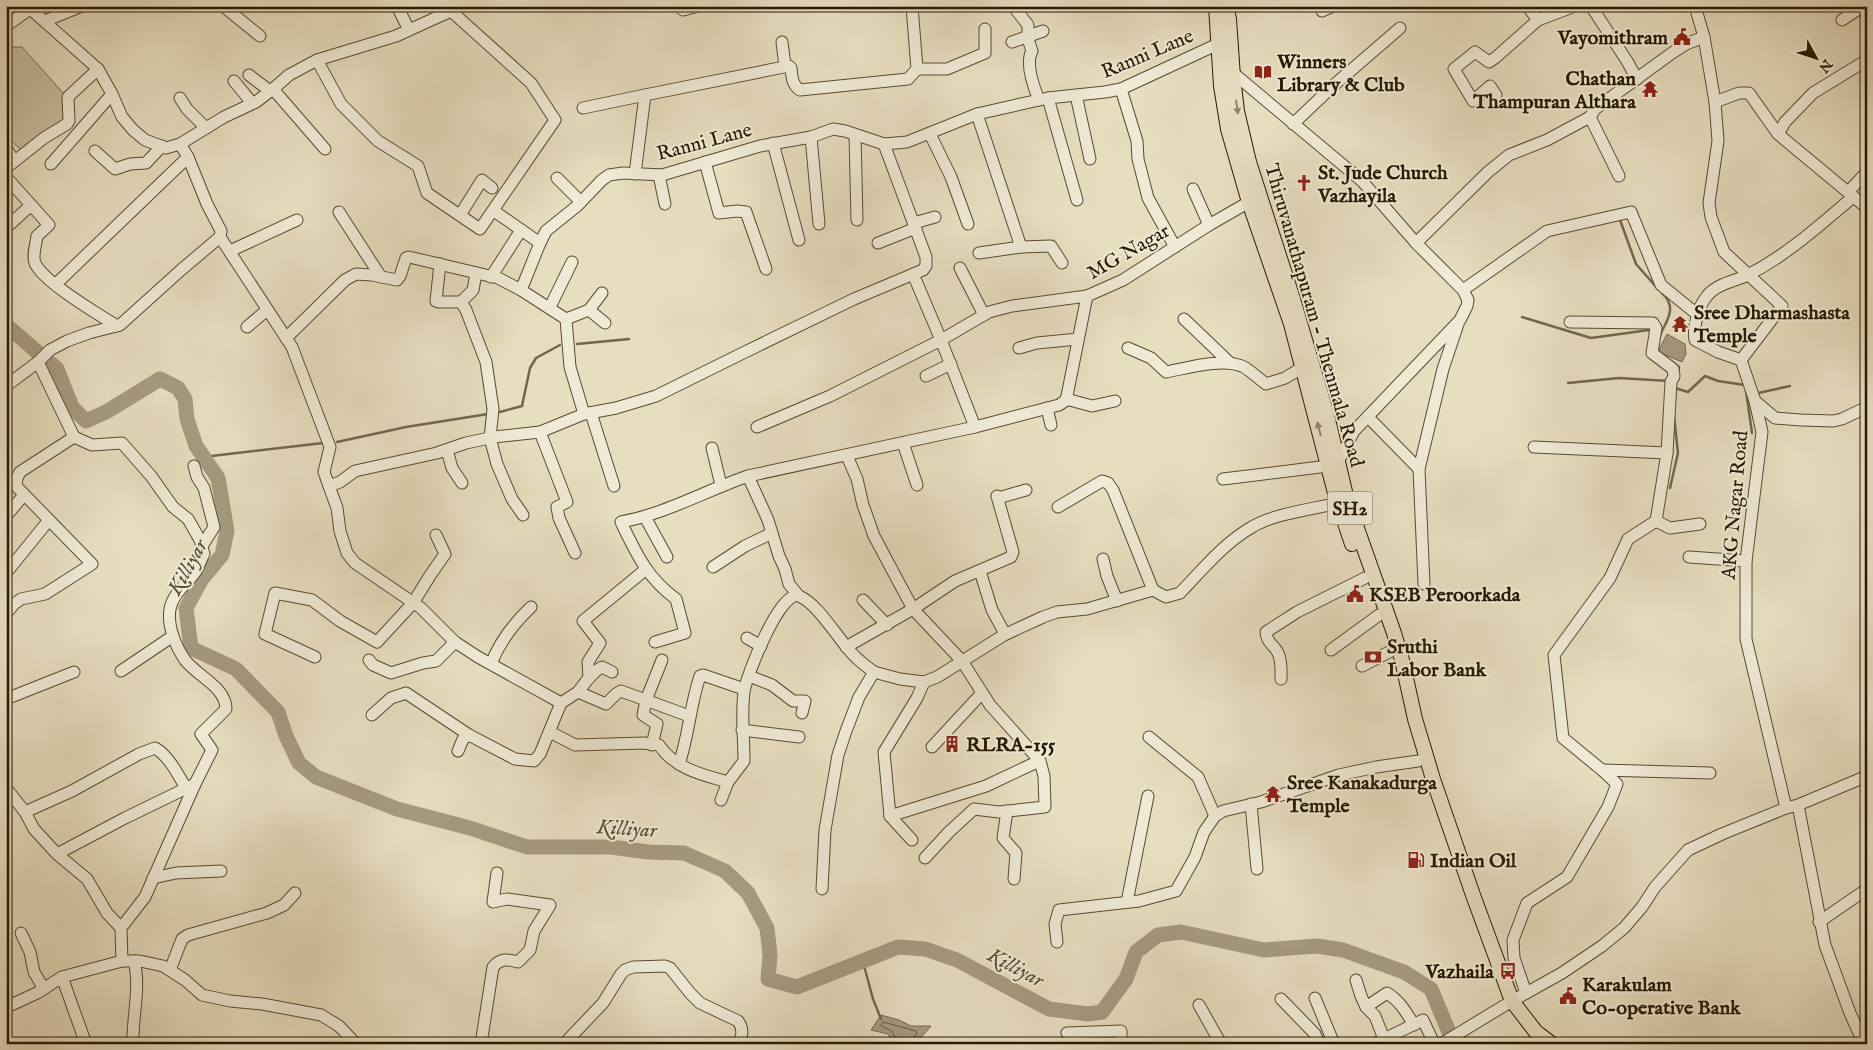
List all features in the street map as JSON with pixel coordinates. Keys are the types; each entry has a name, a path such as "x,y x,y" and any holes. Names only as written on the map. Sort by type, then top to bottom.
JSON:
{"main road":[{"name":"Thiruvanathapuram - Thenmala Road","path":"1216,6 1218,26 1232,72 1254,200 1293,299 1327,415 1333,464"},
{"name":"Thiruvanathapuram - Thenmala Road","path":"1226,6 1224,42 1225,114 1254,200 1365,578 1391,651 1418,761 1433,794"},
{"name":"Thiruvanathapuram - Thenmala Road","path":"1342,501 1394,633 1433,794 1450,845 1507,995 1536,1032 1552,1044"}],"street":[{"path":"44,21 69,9 82,6"},
{"path":"223,6 260,36"},
{"path":"396,6 409,30"},
{"path":"679,6 683,10 698,6"},
{"path":"912,6 917,69"},
{"path":"1013,6 1028,25 1028,35 1032,51 1030,54 1031,79 1044,99 1077,200"},
{"path":"1321,6 1322,11 1333,6"},
{"path":"1527,6 1538,20"},
{"path":"1496,95 1490,86 1473,101 1454,69 1475,52 1488,62 1538,20 1575,6"},
{"path":"1591,6 1628,61 1637,79"},
{"path":"1695,6 1704,37 1715,102 1718,141 1709,203 1711,217 1724,252 1747,275 1782,306 1741,360 1718,352 1695,340 1694,334 1698,315 1707,296 1718,287 1747,275 1792,248 1851,195 1867,172"},
{"path":"1842,20 1863,6"},
{"path":"6,26 28,8 98,68 122,116 133,130 145,140 166,148 180,144 252,103 289,74 317,60 372,45 455,9 531,83 555,120 480,229 427,193 418,166 378,140 341,104 317,60"},
{"path":"1293,124 1334,85 1400,28"},
{"path":"584,108 785,66 791,68 792,80 800,90 908,79 917,69 947,68 985,53 985,29"},
{"path":"1012,42 1043,31"},
{"path":"1416,243 1470,189 1509,155 1547,140 1590,117 1595,109 1672,53 1686,44 1704,37"},
{"path":"782,42 785,66"},
{"name":"Ranni Lane","path":"521,290 540,243 542,229 581,202 609,175 623,173 659,174 773,144 810,137 833,129 884,144 907,142 977,114 1044,99 1121,89 1224,42"},
{"path":"1778,134 1786,122 1813,93 1867,60"},
{"path":"6,148 10,164 67,124 69,121 68,97 98,68"},
{"path":"1232,72 1362,181 1416,243 1463,290 1468,300 1443,368 1419,469 1424,584"},
{"path":"249,75 271,90 325,149"},
{"path":"234,81 252,103"},
{"path":"1121,89 1137,141 1138,159 1148,198 1174,247"},
{"path":"1715,102 1739,92 1749,93 1778,134 1867,208"},
{"path":"51,164 112,94"},
{"path":"635,174 645,95"},
{"path":"1076,95 1090,159"},
{"path":"180,98 187,109 206,128"},
{"path":"977,114 1021,247"},
{"path":"1590,117 1619,176"},
{"path":"930,134 951,177 968,224"},
{"path":"855,135 857,220"},
{"path":"810,137 819,224"},
{"path":"42,140 60,154"},
{"path":"6,386 38,362 50,350 67,340 120,325 220,237 221,231 203,196 188,157 180,144"},
{"path":"773,144 799,240"},
{"path":"329,486 340,482 355,471 447,450 466,443 540,432 587,414 616,408 656,396 778,336 923,270 927,260 884,144"},
{"path":"95,151 115,169 130,164 146,163 162,146"},
{"path":"56,284 188,157"},
{"path":"705,162 719,213 746,212 766,269"},
{"path":"659,174 665,204"},
{"path":"6,177 49,226 37,236 34,260 40,271 117,326"},
{"path":"557,178 581,202"},
{"path":"460,215 482,180 492,188"},
{"path":"1193,189 1209,225"},
{"name":"MG Nagar","path":"1067,398 1088,296 1123,280 1209,225 1254,200"},
{"path":"6,228 31,205"},
{"path":"494,211 540,243"},
{"path":"339,212 381,277"},
{"path":"1463,290 1547,231 1630,212 1662,285 1698,315"},
{"path":"878,243 935,217"},
{"path":"230,251 297,220"},
{"path":"491,277 521,230"},
{"path":"220,237 292,347 330,447 324,472 337,508 340,531 347,553 355,563 421,608 455,642 562,703"},
{"path":"979,253 1021,247 1051,246 1062,263"},
{"path":"286,338 345,280 356,274 394,280 399,278 406,258 409,257 508,282 550,307 568,322 570,367 614,486"},
{"path":"550,307 572,262"},
{"path":"440,264 436,300 439,302 461,302 473,290 476,273"},
{"path":"960,268 984,315"},
{"path":"913,274 975,427"},
{"path":"566,319 590,310 602,293"},
{"path":"756,427 830,396 941,340 984,315 1012,306 1088,296"},
{"path":"461,302 466,310 486,362 494,409 490,438 503,479 512,499 523,515"},
{"path":"247,327 267,310"},
{"path":"590,310 605,322"},
{"path":"1184,319 1230,363"},
{"path":"1223,479 1333,464 1354,431 1460,320"},
{"path":"1526,993 1514,958 1513,940 1527,903 1567,877 1608,807 1617,784 1563,738 1554,655 1610,578 1628,539 1656,521 1667,453 1671,382 1674,376 1673,369 1652,354 1656,328 1653,323 1570,322"},
{"path":"1019,348 1037,343 1078,339"},
{"path":"1128,348 1151,358 1166,372 1207,364 1230,363 1244,367 1266,384 1285,378 1303,366"},
{"name":"AKG Nagar Road","path":"1741,360 1755,401 1762,432 1746,561 1746,639 1786,808"},
{"path":"38,362 74,438 92,445 122,443 151,476 173,507 188,520 200,540 204,554 195,572 180,588 170,609 171,632 186,661 212,684 226,702 226,709 201,734 212,750 190,786 145,896 121,928"},
{"path":"926,376 951,364"},
{"path":"655,642 685,633 676,599 645,570 621,522 645,517 721,485 748,476 975,427 1059,405 1067,398 1092,406 1114,401"},
{"path":"1755,401 1775,418 1801,420 1833,421 1842,419 1867,407"},
{"path":"1047,408 1051,425"},
{"path":"1368,417 1419,469"},
{"path":"540,432 567,502 557,507 559,518 575,553"},
{"path":"6,614 21,599 45,594 92,564 16,486 20,472 74,438"},
{"path":"903,443 917,485"},
{"path":"712,448 721,485"},
{"path":"1534,448 1667,453"},
{"path":"447,450 452,468 462,483"},
{"path":"847,456 874,536 914,609 962,662 990,705 1039,761 1044,776 1045,807 1007,811 974,809 925,858"},
{"path":"194,466 197,477 204,488 214,527 202,546"},
{"path":"748,476 772,533 789,584 798,596 813,606 846,647 874,672 900,679 924,682 962,662 1005,634 1057,612 1087,609 1153,590"},
{"path":"1058,507 1102,481 1108,483 1113,490 1153,590 1166,597 1180,593 1225,548 1252,526 1342,501"},
{"path":"846,647 914,609 955,581 1009,559 1012,555 998,497 1026,490"},
{"path":"6,516 24,495"},
{"path":"645,517 667,557"},
{"path":"6,573 49,520"},
{"path":"1656,521 1670,528 1700,524"},
{"path":"713,567 745,546 772,533"},
{"path":"315,656 265,634 274,593 312,600 340,621 377,642 413,603 430,574 445,554 436,535"},
{"path":"1689,557 1746,561"},
{"path":"1103,559 1107,576 1117,601"},
{"path":"589,678 588,662 600,643 583,621 645,570"},
{"path":"980,571 992,610 1005,634"},
{"path":"1281,678 1278,652 1267,639 1266,632 1297,612 1365,578"},
{"path":"721,800 728,782 744,761 742,730 744,689 777,612 794,596 798,596"},
{"path":"863,600 887,624"},
{"path":"491,664 499,644 515,623 531,607"},
{"path":"1331,650 1379,615"},
{"path":"121,671 173,636"},
{"path":"747,638 761,646"},
{"path":"370,660 372,665 391,673 423,662 436,661 455,642"},
{"path":"1362,666 1391,651"},
{"path":"652,744 657,724 643,715 646,700 662,660"},
{"path":"372,715 391,698 406,693 469,736 515,759 532,761 537,759 540,754 562,703 578,692 596,670 602,667 612,672"},
{"path":"6,699 74,672"},
{"path":"822,889 825,830 838,755 859,697 874,672"},
{"path":"679,764 686,745 689,716 699,680 703,674 744,689"},
{"path":"749,676 772,684 793,700 805,701 802,713"},
{"path":"912,840 890,816 884,752 917,698 924,682"},
{"path":"578,692 606,704 621,691 689,716"},
{"path":"932,747 982,693"},
{"path":"742,730 799,737"},
{"path":"550,732 575,745 652,744 659,746 666,757 697,774 728,782"},
{"path":"458,751 463,739 469,736"},
{"path":"1149,737 1198,777 1215,816"},
{"path":"25,812 72,791 139,754 155,748 160,751 190,786"},
{"path":"890,816 986,786 1039,761"},
{"path":"1057,942 1055,924 1059,910 1139,901 1176,891 1195,857 1204,832 1215,816 1223,811 1251,804 1339,775 1418,761"},
{"path":"1602,770 1710,773"},
{"path":"1441,1044 1464,1031 1507,995 1526,993 1582,960 1624,928 1642,907 1655,887 1688,850 1722,834 1867,776"},
{"path":"57,854 190,786"},
{"path":"6,788 25,812 34,829 57,854 87,879 107,913 121,928 128,961 137,971 136,1014 132,1029 132,1044"},
{"path":"1127,902 1148,796"},
{"path":"1251,804 1257,869"},
{"path":"1798,805 1819,922 1825,944 1850,1013 1864,1044"},
{"path":"1007,811 1003,838 1016,853 1014,879"},
{"path":"153,878 176,873 221,871"},
{"path":"481,1044 492,967 498,961 507,959 518,962 530,950 534,931 550,905 507,900 493,902 497,873"},
{"path":"1819,922 1867,889"},
{"path":"170,970 182,939 188,935 267,913 284,905 295,893"},
{"path":"21,933 30,952 34,972 44,989"},
{"path":"6,1004 16,1003 44,989 62,977 128,961 163,966 185,980 202,995 321,1015 339,1026 356,1044"},
{"path":"564,1044 603,1003 624,970 633,967 665,966 673,970 690,993 700,1002 741,1024 742,1034 739,1044"},
{"path":"62,977 86,1044"},
{"path":"1356,980 1366,1007 1375,1016 1379,1041 1423,1020 1432,1039 1432,1044"},
{"path":"1366,1007 1387,992 1396,998 1414,1024"},
{"path":"1315,998 1334,1044"},
{"path":"1281,999 1315,1034 1319,1044"},
{"path":"1199,1005 1221,1044"},
{"path":"1068,1033 1121,1031 1121,1044"}],"shaded area":[{"path":"22,47 64,94 69,120 23,151 6,137 6,48"}],"water":[{"path":"1667,334 1685,344 1686,354 1682,362 1658,352"},
{"path":"881,1015 899,1020 911,1026 931,1026 915,1044 894,1044 888,1034 871,1030"}],"waterway":[{"path":"1620,220 1636,264 1658,289"},
{"path":"1659,339 1670,309 1670,305 1662,293"},
{"path":"1522,317 1591,338 1651,331"},
{"name":"Killiyar","path":"6,325 57,369 72,407 86,421 106,412 160,379 178,388 185,399 187,419 196,446 218,478 227,531 222,555 202,579 186,608 191,648 236,669 278,712 286,736 299,763 316,777 397,809 470,828 527,847 611,847 648,852 684,853 725,871 748,893 767,928 770,955 768,979 797,987 898,947 925,949 957,960 1049,1009 1088,1014 1102,1012 1126,979 1136,952 1158,935 1181,932 1264,950 1317,946 1343,950 1404,972 1431,989 1454,1044"},
{"path":"577,344 629,339"},
{"path":"496,413 522,406 530,368 536,358 560,345"},
{"path":"1675,364 1679,367 1678,373"},
{"path":"1675,388 1688,392 1705,376 1718,381 1745,385"},
{"path":"1568,383 1619,378 1669,381"},
{"path":"1758,393 1790,386"},
{"path":"1746,391 1752,433"},
{"path":"337,442 406,427 488,414"},
{"path":"1670,488 1678,453 1674,416"},
{"path":"203,457 323,443"},
{"path":"863,962 873,999 881,1019"}],"place":[{"name":"Vayomithram","path":"1682,37"},
{"name":"Winners Library & Club","path":"1263,72"},
{"name":"Chathan Thampuran Althara","path":"1650,89"},
{"name":"St. Jude Church Vazhayila","path":"1304,183"},
{"name":"Sree Dharmashasta Temple","path":"1680,324"},
{"name":"KSEB Peroorkada","path":"1355,594"},
{"name":"Sruthi Labor Bank","path":"1373,657"},
{"name":"RLRA-155","path":"952,744"},
{"name":"Sree Kanakadurga Temple","path":"1273,794"},
{"name":"Indian Oil","path":"1416,860"},
{"name":"Vazhaila","path":"1508,971"},
{"name":"Karakulam Co-operative Bank","path":"1568,996"}]}
